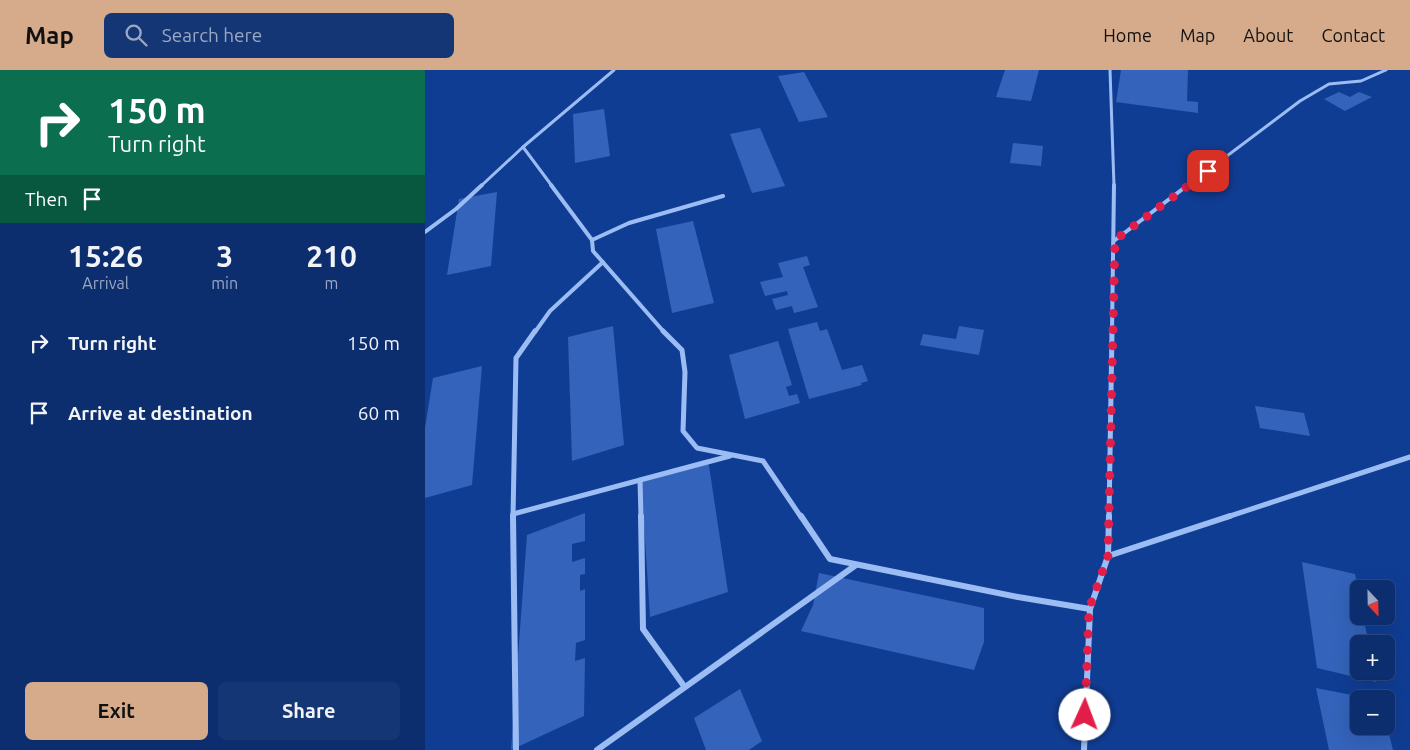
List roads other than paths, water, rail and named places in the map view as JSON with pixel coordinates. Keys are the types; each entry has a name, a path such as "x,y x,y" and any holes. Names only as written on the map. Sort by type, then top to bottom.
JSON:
{"street":[{"path":"425,232 456,209 523,147 614,70"},
{"path":"1084,750 1089,609 1108,556 1115,240 1110,70"},
{"path":"1115,240 1300,101 1329,84 1361,82 1386,70"},
{"path":"523,147 592,240 593,251 652,320 682,350 685,372 683,431 697,448 763,461 830,559 1018,597 1089,609"},
{"path":"592,240 629,223 723,196"},
{"path":"516,750 513,514 515,358 550,312 603,262"},
{"path":"513,514 731,456"},
{"path":"1108,556 1410,457"},
{"path":"640,480 643,630 684,686"},
{"path":"597,750 857,564"}]}
